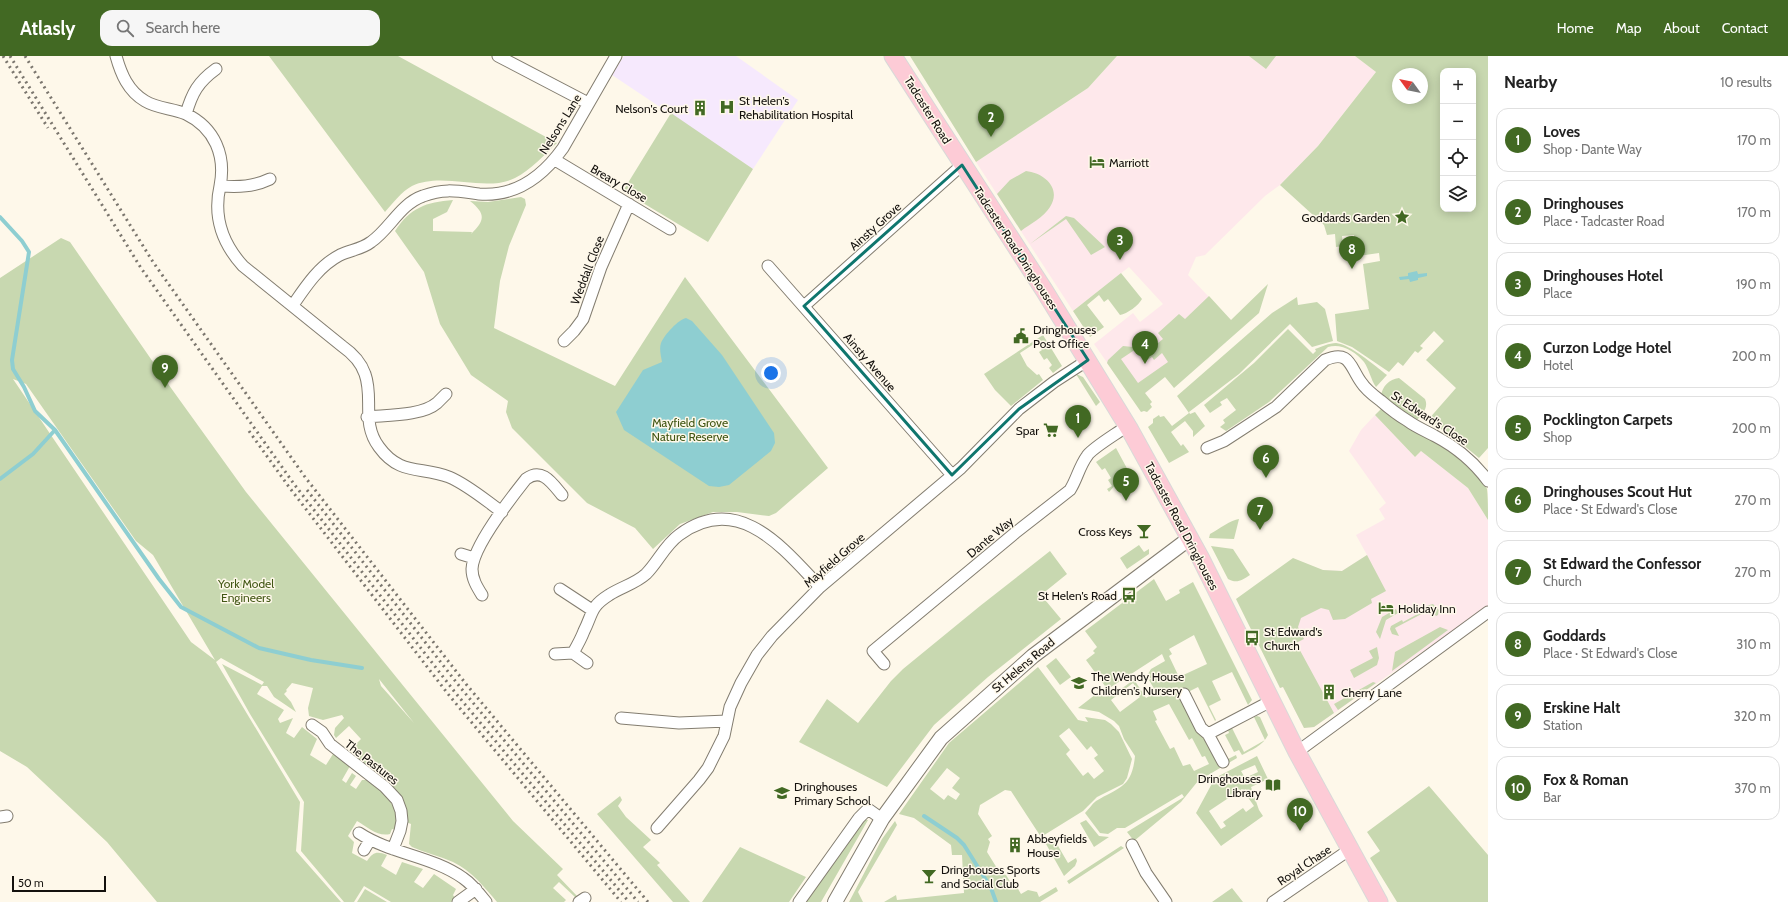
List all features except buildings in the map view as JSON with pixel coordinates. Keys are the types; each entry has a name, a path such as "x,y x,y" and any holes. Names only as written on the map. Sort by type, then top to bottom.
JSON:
{"main road":[{"name":"Tadcaster Road","path":"894,56 962,164"},
{"name":"Tadcaster Road Dringhouses","path":"962,164 1088,360 1127,426 1190,538 1297,752 1378,902"}],"street":[{"path":"116,56 124,80 133,91 145,101 158,107 186,114 201,123 211,133 217,144 221,158 222,173 217,212 220,227 227,245 243,266 352,354 360,364 365,374 367,385 367,417 372,435 378,446 396,464 415,471 448,477 462,484 502,512"},
{"path":"498,56 588,103"},
{"name":"Nelsons Lane","path":"293,305 316,274 328,263 341,255 362,248 371,243 386,229 407,205 420,197 440,191 450,190 481,194 496,193 526,184 539,176 555,160 563,148 616,56"},
{"path":"186,114 192,94 198,85 216,69"},
{"name":"Breary Close","path":"555,160 670,229"},
{"name":"Ainsty Grove","path":"804,306 962,164"},
{"path":"220,186 247,187 257,185 270,179"},
{"name":"Weddall Close","path":"564,341 583,318 601,267 629,204"},
{"name":"Ainsty Avenue","path":"768,266 952,475"},
{"name":"St Edward's Close","path":"1207,448 1224,441 1276,407 1325,360 1334,356 1347,360 1354,367 1359,380 1374,396 1408,421 1448,442 1474,463 1488,481"},
{"name":"Mayfield Grove","path":"657,828 708,768 724,736 735,695 746,672 772,636 820,587 952,475 1019,409 1054,382 1088,360"},
{"path":"367,417 409,413 427,408 437,404 446,394"},
{"name":"Dante Way","path":"884,664 873,651 1015,532 1070,490 1088,454 1127,426"},
{"path":"482,595 473,576 474,558 488,532 526,479 531,475 538,474 546,477 562,494"},
{"path":"573,653 585,630 592,610 608,595 642,578 678,536 693,526 708,521 734,521 762,532 774,540 820,587"},
{"name":"St Helens Road","path":"835,902 882,819 941,738 987,696 1060,634 1190,538"},
{"path":"461,554 474,558"},
{"path":"560,589 592,610"},
{"path":"1297,752 1488,612"},
{"path":"555,654 573,653 587,663"},
{"path":"1184,694 1201,728 1208,734 1223,762"},
{"path":"1208,734 1271,701"},
{"path":"621,718 679,723 727,721"},
{"name":"The Pastures","path":"312,724 322,732 330,744 385,787 397,800 402,821 393,849"},
{"path":"799,902 859,818 868,809 882,819"},
{"path":"359,833 370,840 445,867 464,878 476,889 486,902"},
{"path":"364,850 370,840"},
{"path":"1132,845 1142,867 1166,902"},
{"name":"Royal Chase","path":"1273,902 1349,850"},
{"path":"458,902 476,889"}],"highlighted area":[{"path":"962,165 1088,360 1019,409 952,475 804,306"}],"shaded area":[{"name":"St Helen's Rehabilitation Hospital","path":"624,56 736,56 798,100 753,169 612,75"},
{"path":"1117,56 1355,56 1376,72 1318,146 1280,185 1265,196 1205,255 1196,257 1188,275 1231,320 1135,402 1094,344 1133,313 1140,322 1163,304 1129,267 1073,311 976,162 1088,88"},
{"path":"1375,415 1415,457 1421,451 1468,488 1488,520 1488,606 1314,727 1304,728 1283,687 1280,688 1249,624 1323,570 1342,571 1367,555 1356,535 1385,519 1379,509 1386,503 1349,451 1361,430"}],"green space":[{"path":"269,56 398,56 557,143 532,167 515,178 503,182 491,183 450,181 424,182 412,186 404,191 385,212"},
{"path":"910,56 1117,56 1088,88 976,162"},
{"path":"1249,56 1276,56 1266,69"},
{"name":"Goddards Garden","path":"1355,56 1488,56 1488,448 1479,458 1451,435 1427,421 1456,388 1426,360 1444,341 1434,331 1420,346 1423,348 1418,353 1415,351 1403,366 1398,362 1389,372 1352,347 1337,341 1335,314 1369,309 1363,264 1380,261 1379,253 1358,256 1354,235 1342,236 1343,246 1336,247 1335,234 1327,235 1324,225 1280,185 1318,146 1376,72"},
{"path":"671,113 753,169 708,242 623,191"},
{"path":"1026,171 1033,172 1045,178 1054,194 1053,200 1047,211 1021,231 997,194 1010,180"},
{"name":"Mayfield Grove Nature Reserve","path":"521,197 525,199 526,205 509,246 500,281 494,328 615,386 685,277 828,468 776,513 769,516 737,512 713,512 680,524 653,549 635,528 587,503 512,428 506,412 508,401 471,375 440,324 424,272 395,231 407,217 420,208 435,202 453,200 447,212 433,219 433,231 472,232 471,234 479,225 482,217 479,210 470,201 488,202"},
{"path":"1066,216 1074,218 1105,247 1091,255 1066,219 1030,244"},
{"name":"York Model Engineers","path":"61,238 70,242 171,388 246,492 513,821 563,869 557,875 577,896 576,898 559,882 553,888 566,900 564,902 497,902 477,880 460,866 412,847 409,844 411,824 406,822 406,813 347,753 361,739 349,726 336,738 334,735 335,728 344,718 342,715 323,720 309,716 308,708 313,688 292,683 286,690 287,691 284,694 291,702 296,712 274,697 267,686 262,686 257,694 284,710 278,719 280,723 293,718 286,733 294,738 302,727 317,739 310,755 326,765 333,754 350,766 342,780 346,783 352,773 356,776 350,785 356,789 362,780 368,780 385,795 394,808 397,822 395,830 392,829 390,834 386,835 377,833 357,821 348,836 354,842 352,853 367,861 376,853 387,855 381,866 396,875 402,862 423,869 414,882 423,888 434,874 456,889 453,895 455,898 451,902 391,902 364,886 354,902 344,902 301,851 304,802 250,714 222,664 262,685 264,682 221,658 216,662 300,802 296,851 341,902 157,902 107,842 27,767 0,751 0,278","holes":["13,379 26,384 136,541 153,555 215,660 191,642","379,679 414,723 381,686"]},
{"path":"1121,273 1142,299 1132,309 1120,315 1108,299 1104,302 1099,295 1087,305 1104,327 1090,337 1073,311"},
{"path":"1268,284 1259,313 1174,388 1165,377 1145,393 1152,402 1150,404 1152,407 1147,412 1141,412 1107,363 1108,360 1123,346 1133,347 1137,345 1144,354 1163,339 1158,333 1179,314 1185,319 1209,296 1231,320","holes":["1136,349 1145,361 1152,357 1154,360 1162,353 1168,362 1138,383 1121,359"]},
{"path":"1297,297 1298,305 1317,302 1325,309 1333,341 1312,347 1290,324 1239,374 1189,412 1190,414 1195,412 1205,426 1193,437 1193,431 1185,421 1171,432 1181,446 1183,444 1189,452 1169,463 1148,427 1153,423 1153,419 1159,415 1160,417 1164,416 1172,426 1189,413 1177,396 1272,313"},
{"path":"1288,329 1313,354 1316,351 1315,349 1325,345 1336,343 1342,344 1362,356 1387,375 1376,387 1366,365 1356,354 1343,347 1328,347 1269,402 1226,431 1220,427 1225,423 1223,420 1236,410 1227,398 1220,402 1222,405 1210,413 1204,405 1254,363"},
{"path":"1043,335 1062,366 1053,373 1049,368 1052,365 1047,358 1044,360 1039,352 1042,350 1037,342 1020,353 1027,366 1037,375 1039,374 1043,380 1011,406 995,390 984,374"},
{"path":"1076,374 1083,377 1100,402 1096,406"},
{"path":"1399,378 1425,399 1426,405 1423,413 1416,421 1381,396 1387,384 1392,380"},
{"path":"1381,409 1455,454 1479,476 1487,489 1488,520 1468,488 1421,451 1415,457 1375,415"},
{"path":"1116,448 1130,474 1119,481 1109,492 1107,489 1112,486 1108,480 1111,478 1105,468 1102,470 1096,462"},
{"path":"1239,519 1234,539 1209,538 1210,534"},
{"path":"1139,545 1144,552 1149,549 1149,554 1127,569 1120,558"},
{"path":"1211,546 1233,549 1250,575 1237,581 1228,579"},
{"path":"1050,551 1067,574 1041,595 1061,619 988,677 934,725 887,787 799,742 827,699 858,723 891,681 903,669"},
{"path":"1367,555 1386,591 1371,599 1372,603 1345,619 1333,620 1329,610 1321,608 1301,618 1298,627 1304,639 1296,643 1334,713 1314,727 1304,728 1283,687 1280,688 1236,599 1293,558 1323,570 1342,571"},
{"path":"1154,579 1166,601 1180,593 1179,590 1193,582 1252,700 1248,705 1232,672 1212,681 1221,700 1209,706 1216,720 1215,721 1198,687 1180,696 1189,717 1205,737 1218,764 1236,755 1237,758 1198,781 1181,802 1134,841 1127,832 1184,797 1182,794 1125,828 1117,828 1108,834 1100,833 1085,813 1096,801 1118,789 1128,780 1135,756 1124,739 1119,726 1114,721 1099,712 1078,708 1100,691 1104,693 1113,693 1132,681 1135,681 1146,698 1156,692 1149,680 1151,679 1148,674 1151,669 1165,661 1162,654 1111,687 1105,686 1086,660 1095,653 1093,651 1097,647 1085,631","holes":["1194,635 1207,664 1179,677 1169,656 1172,654 1169,649","1133,683 1140,693 1138,695 1140,697 1120,712 1111,700","1169,704 1189,740 1192,738 1202,757 1205,756 1209,764 1194,771 1190,764 1183,766 1174,747 1170,749 1155,721 1157,720 1153,711"]},
{"path":"1433,604 1439,610 1438,615 1436,616 1431,609 1395,628 1399,636 1392,634 1390,629 1391,626 1402,620 1403,622 1427,609 1426,606"},
{"path":"1396,609 1398,613 1386,620 1380,639 1376,632 1382,617"},
{"path":"1440,627 1448,630 1392,671 1395,652"},
{"path":"1377,647 1379,658 1377,665 1354,678 1350,670 1373,658 1369,651"},
{"path":"1056,658 1071,677 1060,685 1046,666"},
{"path":"1038,667 1078,720 1088,722 1085,717 1105,720 1119,732 1132,759 1127,778 1123,784 1097,797 1083,811 1041,837 1011,791 1005,790 980,805 978,814 992,836 988,839 990,842 987,852 1000,873 1006,875 1011,883 1014,882 1021,894 1028,890 1037,892 1039,897 1056,887 1058,891 1040,902 884,902 896,895 897,900 964,893 962,855 952,855 951,845 914,818 899,814 949,743","holes":["1069,728 1087,750 1091,746 1098,755 1094,758 1104,771 1094,779 1088,772 1083,776 1066,754 1070,750 1059,736","947,768 960,778 952,788 960,794 956,800 948,795 944,800 930,789"]},
{"path":"1373,682 1376,683 1338,710 1334,704"},
{"path":"1254,717 1260,717 1268,735 1265,740"},
{"path":"1232,728 1244,752 1265,740 1260,745 1242,755 1239,750 1234,752 1225,735 1229,733 1228,730"},
{"path":"1257,756 1268,779 1251,787 1259,810 1263,816 1221,846 1196,813 1215,778","holes":["1255,765 1258,772 1245,778 1241,771","1242,789 1254,806 1246,812 1243,808 1223,822 1226,826 1221,829 1209,811"]},
{"path":"1429,786 1488,855 1488,902 1397,902 1370,858 1380,851 1367,832"},
{"path":"620,796 622,800 618,806 626,817 651,840 643,847 660,863 657,865 690,902 673,902 597,814"},
{"path":"864,820 868,820 821,902 803,902 843,851"},
{"path":"1086,820 1099,836 1109,837 1094,847 1080,823"},
{"path":"895,821 897,825 858,892 863,902 849,902 882,839"},
{"path":"1054,839 1068,863 1076,858 1077,861 1075,866 1064,876 1046,844"},
{"path":"1121,846 1124,848 1069,884 1067,881"},
{"path":"740,847 806,877 789,902 702,902"},
{"path":"1232,888 1243,902 1212,902"},
{"path":"365,889 387,902 357,902"}],"water":[{"path":"1417,271 1418,274 1427,273 1427,276 1410,282 1409,279 1400,280 1399,277 1408,276 1408,273"},
{"path":"686,318 692,321 722,355 774,433 775,443 771,451 729,485 719,487 709,486 624,430 616,412 643,370 662,362 660,348 663,339 676,324"}],"waterway":[{"path":"0,217 22,241 29,252 12,360 13,369 24,387 35,411 55,430 159,579 181,607 259,648 311,660 362,668"},
{"path":"0,479 33,454 55,430"},
{"path":"924,816 957,838 964,845 991,888 996,902"}],"railway":[{"path":"3,56 48,128"},
{"path":"10,56 141,268 294,484 454,691 629,902"},
{"path":"25,56 153,262 305,477 466,684 648,902"},
{"path":"249,431 289,487 448,694 621,902"},
{"path":"307,490 460,687 638,902"}],"place":[{"name":"St Helen's Rehabilitation Hospital","path":"727,107"},
{"name":"Nelson's Court","path":"700,108"},
{"name":"Dringhouses","path":"991,137"},
{"name":"Marriott","path":"1097,162"},
{"name":"Goddards Garden","path":"1402,217"},
{"name":"Dringhouses Hotel","path":"1120,260"},
{"name":"Goddards","path":"1352,269"},
{"name":"Dringhouses Post Office","path":"1021,336"},
{"name":"Curzon Lodge Hotel","path":"1145,364"},
{"name":"Erskine Halt","path":"165,388"},
{"name":"Spar","path":"1051,430"},
{"name":"Loves","path":"1078,438"},
{"name":"Dringhouses Scout Hut","path":"1266,478"},
{"name":"Pocklington Carpets","path":"1126,501"},
{"name":"St Edward the Confessor","path":"1260,530"},
{"name":"Cross Keys","path":"1144,531"},
{"name":"St Helen's Road","path":"1129,595"},
{"name":"Holiday Inn","path":"1386,608"},
{"name":"St Edward's Church","path":"1252,638"},
{"name":"The Wendy House Children's Nursery","path":"1079,683"},
{"name":"Cherry Lane","path":"1329,692"},
{"name":"Dringhouses Library","path":"1273,785"},
{"name":"Dringhouses Primary School","path":"782,793"},
{"name":"Fox & Roman","path":"1300,831"},
{"name":"Abbeyfields House","path":"1015,845"},
{"name":"Dringhouses Sports and Social Club","path":"929,876"}]}
